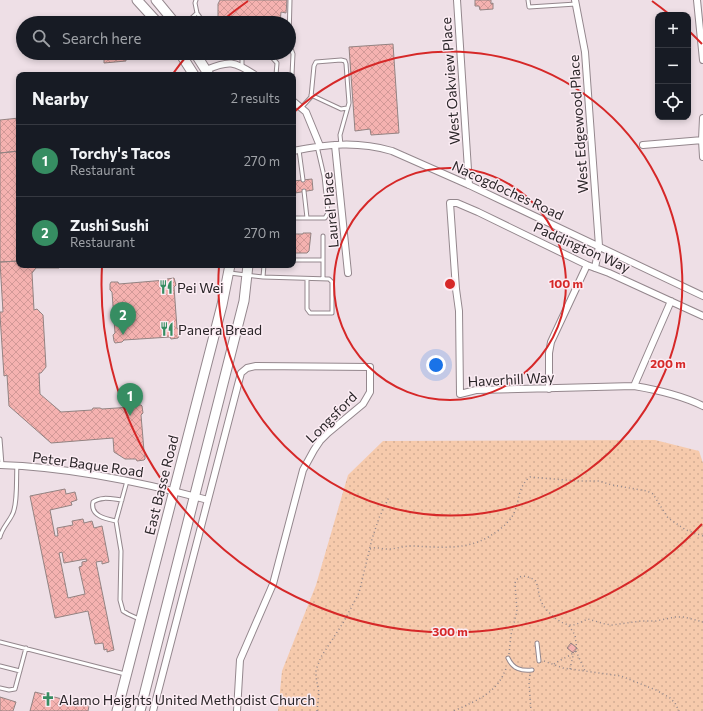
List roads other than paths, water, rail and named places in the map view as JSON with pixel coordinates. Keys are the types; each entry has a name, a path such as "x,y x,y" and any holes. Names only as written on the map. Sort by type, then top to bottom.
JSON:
{"main road":[{"path":"137,0 152,16"},
{"path":"157,1 169,16"},
{"path":"184,60 192,72"},
{"path":"200,60 207,72"},
{"path":"140,711 244,301 248,268"},
{"name":"East Basse Road","path":"117,711 229,269"}],"street":[{"name":"West Oakview Place","path":"457,0 469,185"},
{"path":"698,0 703,60"},
{"name":"West Edgewood Place","path":"576,2 586,52 599,246 595,268"},
{"path":"207,72 220,64 231,63 242,66 251,72"},
{"path":"296,103 306,112 312,124 318,146"},
{"path":"703,118 703,157"},
{"path":"643,145 702,140"},
{"name":"Laurel Place","path":"338,145 348,273"},
{"name":"Nacogdoches Road","path":"296,151 318,146 365,145 392,151 469,185 703,296"},
{"name":"Paddington Way","path":"450,203 457,203 478,212 587,265 610,273 703,316"},
{"name":"Haverhill Way","path":"450,203 456,290 459,311 460,394 476,390 634,386 675,394 703,406"},
{"path":"550,389 549,353 551,342 587,265"},
{"path":"634,386 671,301"},
{"name":"Longsford","path":"152,711 239,379 243,370 256,366 370,367 370,392 363,404 320,441 303,470 272,584 240,660 237,711"},
{"name":"Peter Baque Road","path":"1,465 16,465 95,475 148,484 194,497"},
{"path":"194,497 208,500"}],"lane":[{"path":"196,0 195,3 200,16"},
{"path":"290,0 290,16"},
{"path":"528,0 529,7 576,2"},
{"path":"194,16 198,13"},
{"path":"242,60 242,66"},
{"path":"275,60 278,63 276,72"},
{"path":"292,72 293,60"},
{"path":"302,108 311,96 314,66 316,62 345,61 349,103 346,108 345,119 338,145"},
{"path":"311,96 341,109 346,108"},
{"path":"296,218 326,218 328,212 324,176 318,146"},
{"path":"296,151 303,180"},
{"path":"304,192 307,218"},
{"path":"323,236 323,279"},
{"path":"296,260 322,260"},
{"path":"263,277 264,268"},
{"path":"229,269 247,275 263,277 329,279 332,282 332,313 310,313 307,310 307,279"},
{"path":"0,439 1,465"},
{"path":"0,537 2,530 15,508 16,465"},
{"path":"127,481 116,521 121,551 120,600 123,610 140,620"},
{"path":"116,521 100,517 92,507 93,502 97,499 106,498 122,500"},
{"path":"0,642 126,674"},
{"path":"536,643 539,661"},
{"path":"0,688 9,690 15,689 26,648"},
{"path":"508,658 516,668 532,670"},
{"path":"0,666 20,671"}],"place":[{"name":"Pei Wei","path":"166,287"},
{"name":"Panera Bread","path":"167,329"},
{"name":"Zushi Sushi","path":"123,335"},
{"name":"Torchy's Tacos","path":"130,416"},
{"name":"Alamo Heights United Methodist Church","path":"48,699"}]}
